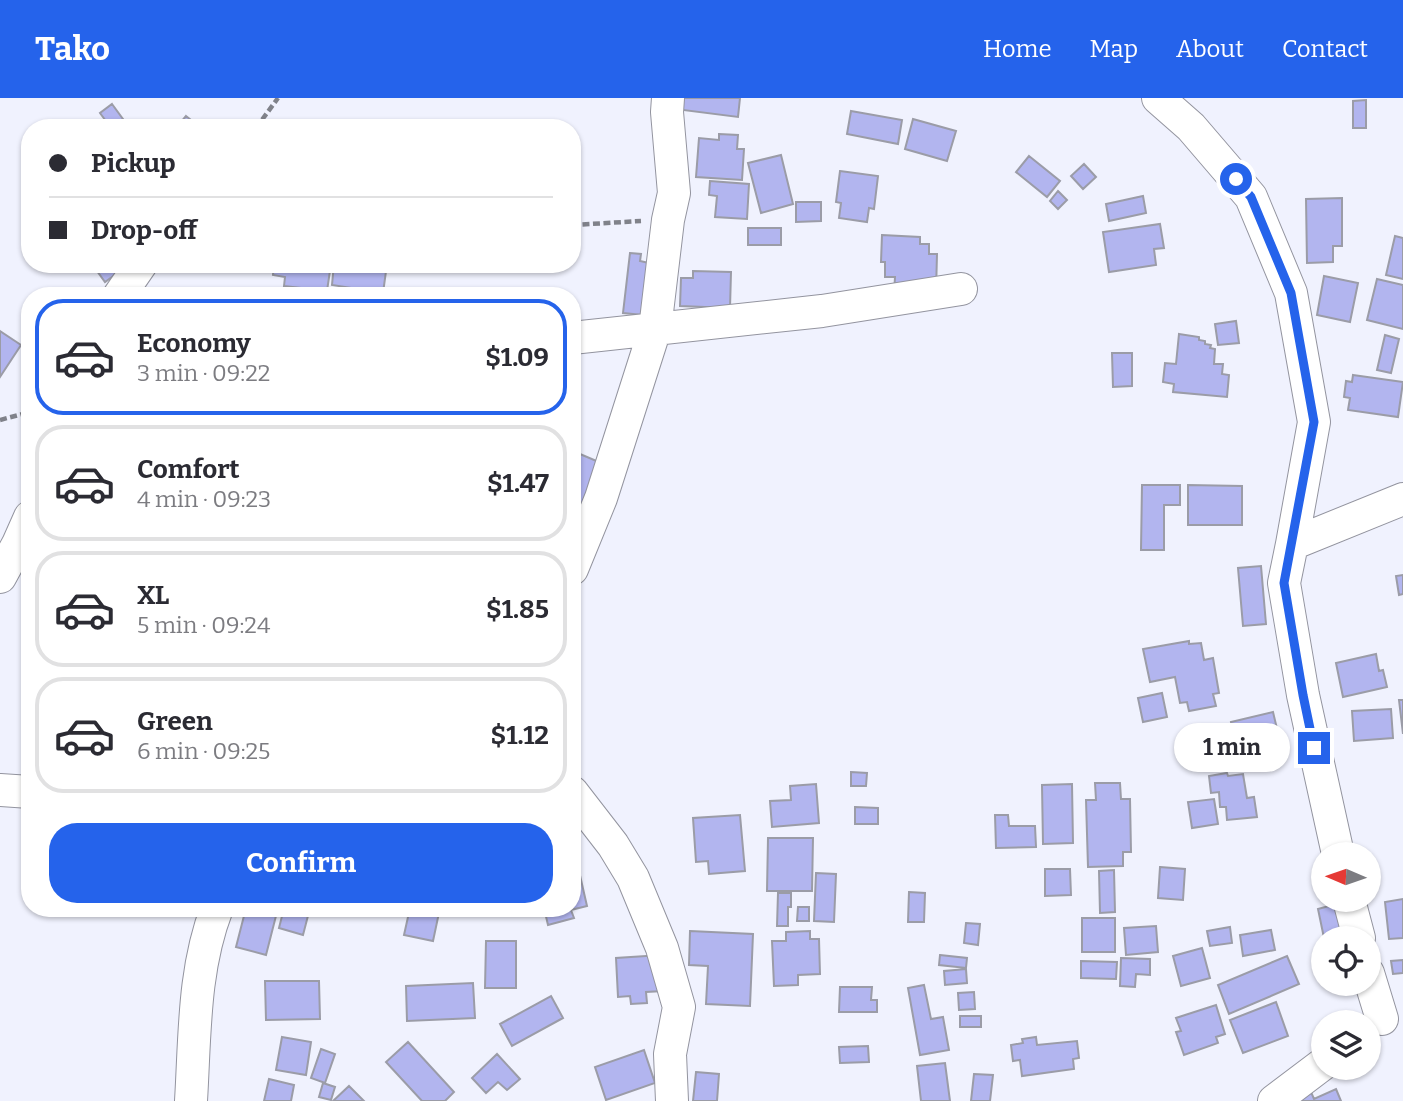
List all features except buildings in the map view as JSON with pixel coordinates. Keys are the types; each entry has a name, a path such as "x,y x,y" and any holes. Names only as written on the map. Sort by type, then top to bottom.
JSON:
{"street":[{"path":"581,547 601,498 655,329 674,192 668,98"},
{"path":"1158,98 1191,127 1251,197 1291,293 1314,422 1284,583 1303,695 1335,842"},
{"path":"581,337 822,311 961,289"},
{"path":"1292,544 1403,499"},
{"path":"0,577 21,537"},
{"path":"0,790 21,791"},
{"path":"581,803 614,845 633,878 662,948 679,1007 670,1055 672,1101"},
{"path":"191,1101 199,973 214,917"},
{"path":"1376,996 1384,1021"},
{"path":"1274,1101 1311,1074"}],"path":[{"path":"263,119 278,98"},
{"path":"581,225 668,220"},
{"path":"0,420 21,414"}],"route":[{"path":"1236,179 1251,197 1291,293 1314,422 1284,583 1314,748"}]}
